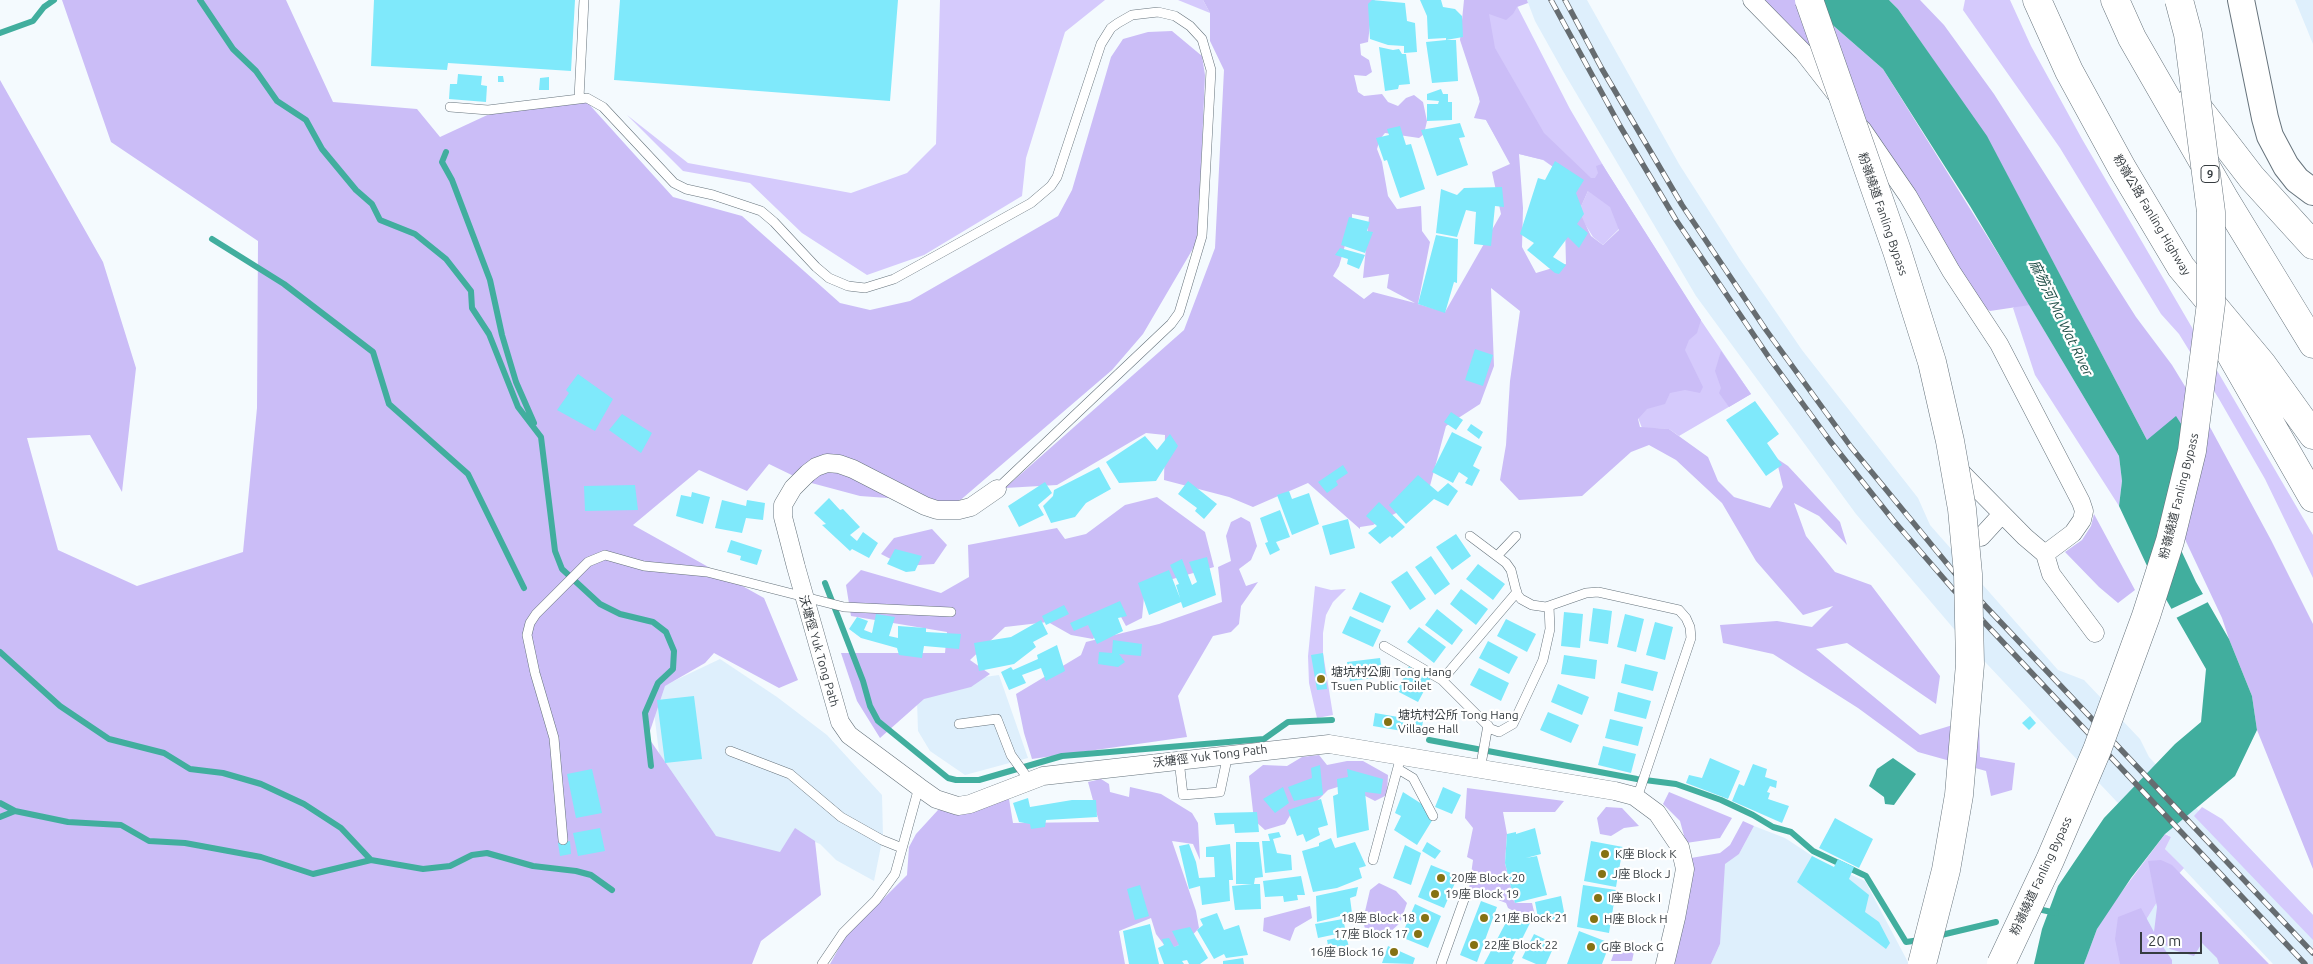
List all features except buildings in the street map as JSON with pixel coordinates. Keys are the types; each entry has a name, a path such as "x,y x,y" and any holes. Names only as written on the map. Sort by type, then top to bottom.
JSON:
{"highway":[{"name":"粉嶺繞道 Fanling Bypass","path":"1809,0 1897,250 1932,362 1950,441 1962,509 1968,574 1970,664 1959,795 1946,870 1922,964"},
{"name":"粉嶺公路 Fanling Highway","path":"2036,0 2078,87 2122,168 2185,265 2262,364 2313,435"},
{"name":"9","path":"2115,0 2132,38 2232,233 2313,344"},
{"path":"2122,0 2205,118 2252,178 2313,245"},
{"name":"粉嶺繞道 Fanling Bypass","path":"2001,964 2050,860 2097,750 2161,569 2192,452 2211,303 2211,212 2188,34 2179,0"},
{"path":"2185,265 2313,498"}],"main road":[{"path":"2241,0 2265,118 2277,152 2305,186"}],"street":[{"path":"1752,0 1804,52 1856,120 1908,196 1951,271 2000,344 2084,511 2082,520 2073,533 2045,554"},
{"path":"1937,426 1954,465 2045,554 2051,574 2095,633"},
{"name":"沃塘徑 Yuk Tong Path","path":"997,489 971,507 959,510 936,510 853,469 839,464 827,463 816,467 793,488 784,505 783,517 804,597 837,714 844,729 936,799 958,806 976,802 1043,776 1328,744 1399,763 1480,770 1615,791 1637,798 1657,813 1680,848 1685,869 1665,964"},
{"path":"1980,537 2002,514"}],"lane":[{"path":"578,98 584,0"},
{"path":"450,107 488,110 587,98 603,107 665,175 680,187 760,211 768,216 816,267 829,278 848,286 865,288 885,283 903,274 1031,203 1051,186 1057,177 1101,44 1111,28 1132,15 1158,12 1175,16 1190,26 1202,39 1211,70 1202,236 1179,312 1172,324 997,489"},
{"path":"2204,252 2232,233"},
{"path":"1470,536 1497,556 1511,570 1521,599 1532,605 1539,607 1549,606 1586,593 1598,592 1679,610 1686,618 1690,627 1691,638 1637,798"},
{"path":"1497,556 1516,536"},
{"path":"563,840 554,738 535,673 527,635 530,623 536,614 588,562 605,555 644,566 707,572 844,608 951,612"},
{"path":"1442,680 1517,592"},
{"path":"1384,646 1442,680 1488,725 1499,732 1513,724 1546,651 1550,629 1549,606"},
{"path":"959,724 997,719 1011,755 1029,780"},
{"path":"1480,770 1488,725"},
{"path":"730,750 790,774 841,817 882,840 902,848"},
{"path":"1179,760 1183,796 1220,792 1228,754"},
{"path":"1399,763 1413,778 1433,816"},
{"path":"1373,860 1399,763"},
{"path":"822,964 843,933 876,900 895,874 918,786"},
{"path":"1441,964 1466,894"}],"shaded area":[{"path":"62,0 286,0 333,102 417,109 440,137 496,111 587,102 673,197 742,216 840,303 870,310 910,301 1058,216 1072,190 1111,57 1123,39 1148,32 1172,31 1202,56 1205,75 1198,240 1143,334 1112,370 957,503 860,496 804,481 769,464 747,491 699,470 633,525 764,598 798,680 779,688 714,653 705,663 665,686 648,737 716,836 780,852 795,828 815,841 821,895 761,941 752,964 0,964 0,80 103,262 136,368 122,492 90,435 27,438 58,550 137,586 243,552 257,408 258,241 111,142"},
{"path":"940,0 1105,0 1065,32 1026,158 1022,196 924,255 867,275 802,233 750,183 683,171 627,115 688,163 851,193 907,173 936,144"},
{"path":"1178,0 1203,0 1210,13"},
{"path":"1203,0 1375,0 1369,11 1368,42 1360,44 1361,55 1369,60 1372,72 1366,76 1354,75 1358,92 1364,96 1382,94 1388,102 1398,106 1406,98 1414,95 1423,102 1427,121 1424,134 1419,138 1385,133 1380,139 1377,149 1382,162 1388,196 1397,209 1421,206 1422,231 1430,242 1418,304 1445,312 1501,214 1492,172 1510,164 1486,120 1474,118 1480,101 1460,40 1464,0 1527,0 1528,3 1517,7 1506,20 1489,14 1495,48 1544,133 1591,178 1595,178 1598,173 1596,166 1602,164 1701,320 1697,333 1689,340 1685,350 1703,387 1700,393 1685,390 1670,393 1665,404 1647,409 1638,419 1640,427 1669,429 1708,457 1718,481 1734,497 1770,508 1783,487 1776,458 1788,466 1840,522 1847,545 1819,516 1794,503 1806,536 1835,572 1871,585 1940,676 1936,704 1847,643 1816,649 1920,735 1979,717 1980,757 2015,763 2012,790 1991,796 1986,771 1918,752 1858,708 1773,654 1723,643 1720,625 1777,621 1812,627 1833,606 1803,615 1756,561 1722,503 1676,460 1649,445 1631,452 1582,496 1519,500 1500,480 1506,445 1510,381 1520,311 1491,288 1494,366 1480,404 1446,426 1427,497 1373,525 1360,527 1360,529 1308,483 1253,507 1229,497 1164,480 1165,435 1146,433 1057,485 1005,488 1184,330 1215,248 1224,70 1210,41 1210,13","holes":["1519,154 1544,160 1576,184 1564,187 1566,264 1536,273 1522,247 1523,208","1588,191 1610,207 1619,230 1603,245 1591,236 1579,211","1352,214 1369,217 1363,278 1389,274 1387,288 1415,303 1373,292 1364,299 1333,276 1339,266 1352,221"]},
{"path":"1527,0 1587,0 1679,164 1739,258 1802,350 1918,498 1930,525 2058,670 2084,680 2140,739 2149,757 2199,811 2222,819 2313,915 2313,964 2273,964 2165,849 2171,837 2117,802 1954,629 1856,514 1696,296 1563,71 1535,21"},
{"path":"1751,0 1804,0 1883,69 2030,305 1990,311 1969,297 1841,100"},
{"path":"1889,0 1920,0 1944,25 1994,94 2136,317 2172,365 2211,429 2271,540 2313,624 2313,869 2257,730 2252,696 2222,618 2174,516 2147,440 1988,139 1898,9"},
{"path":"1965,0 2010,0 2031,46 2082,139 2313,535 2313,578 2265,479 2219,399 2179,334 2161,314 2060,148 1963,10"},
{"path":"2295,0 2313,0 2313,44"},
{"path":"1516,4 1570,109 1607,172 1696,313 1751,394 1679,436 1669,429 1642,428 1633,405 1689,323 1619,229 1603,245 1593,237 1578,213 1588,191 1543,160 1503,150 1486,120 1479,99 1482,9"},
{"path":"2025,298 2119,456 2122,481 2119,506 2035,375 2013,308"},
{"path":"1721,351 1751,394 1729,407 1719,393 1721,388 1715,371"},
{"path":"1157,497 1205,532 1214,567 1145,587 1142,618 1126,626 1115,606 1093,639 1071,635 1048,622 1005,627 970,660 990,674 971,687 924,699 880,738 857,701 841,653 945,653 947,632 851,616 846,585 861,570 941,593 969,577 968,545 1057,528 1065,539 1086,534 1125,505"},
{"path":"2094,514 2135,590 2118,603 2099,587 2065,552 2082,540 2091,526"},
{"path":"1241,517 1250,522 1257,546 1251,560 1239,569 1246,586 1258,582 1241,606 1239,624 1231,632 1213,636 1178,696 1187,737 1032,759 1024,733 1016,694 1081,655 1086,642 1159,624 1222,602 1218,567 1231,561 1226,536 1231,522"},
{"path":"932,529 947,545 934,564 904,566 881,554 894,538"},
{"path":"1315,586 1331,590 1346,589 1333,602 1326,615 1323,633 1323,653 1333,715 1317,718 1309,683 1308,656"},
{"path":"720,659 777,697 827,735 882,795 883,836 874,881 836,860 820,844 800,836 774,859 710,846 661,769 653,704 659,688"},
{"path":"999,675 1028,758 965,775 930,751 918,731 917,700 925,685"},
{"path":"1319,755 1327,765 1347,761 1363,761 1388,775 1387,795 1375,801 1344,785 1328,790 1310,808 1292,812 1285,824 1265,830 1254,820 1249,776 1263,765 1287,766 1302,757"},
{"path":"1101,779 1109,784 1110,792 1129,797 1130,787 1161,794 1192,813 1198,823 1200,860 1193,844 1172,841 1196,911 1199,928 1186,942 1168,950 1156,934 1151,918 1119,931 1125,964 830,964 845,937 907,875 909,847 916,834 938,810 951,810 1009,799 1013,823 1099,822 1088,782"},
{"path":"1467,788 1564,801 1555,812 1503,812 1507,834 1505,863 1515,903 1532,903 1537,924 1508,908 1506,903 1469,889 1473,860 1467,857 1473,828 1465,818"},
{"path":"1669,792 1732,818 1720,838 1686,843 1680,821 1663,804"},
{"path":"1606,807 1622,808 1639,826 1624,828 1611,836 1600,834 1597,818"},
{"path":"2202,807 2222,819 2313,915 2313,940 2194,816"},
{"path":"1743,821 1754,826 1739,854 1725,864 1720,944 1711,964 1671,964 1691,858 1720,853 1730,845"},
{"path":"1754,826 1785,838 1820,861 1865,881 1909,964 1711,964 1720,944 1711,864 1739,854"},
{"path":"2165,834 2171,837 2165,849 2184,868 2165,889 2146,920 2131,964 2084,964 2097,929 2108,910"},
{"path":"2161,860 2172,865 2269,964 2219,964 2217,958 2202,943 2194,956 2170,949 2155,935 2172,960 2172,964 2120,964 2115,939 2118,917 2141,908 2154,932 2157,907 2148,861"},
{"path":"1379,883 1396,891 1407,903 1400,923 1390,932 1367,938 1363,920 1370,890"},
{"path":"2165,889 2235,964 2131,964 2146,920"},
{"path":"1310,906 1312,918 1295,928 1290,941 1263,931 1264,918"},
{"path":"1635,947 1632,961 1611,961 1615,950"}],"water":[{"name":"麻笏河 Ma Wat River","path":"1804,0 1889,0 1898,9 1987,136 2147,440 2176,416 2199,452 2172,531 2196,582 2229,639 2252,696 2257,730 2235,776 2165,834 2131,878 2097,929 2084,964 2034,964 2042,929 2058,886 2104,818 2175,744 2201,722 2206,669 2148,568 2119,506 2122,481 2119,456 1970,206 1883,69"},
{"path":"1893,758 1916,774 1894,805 1885,804 1884,797 1869,786 1877,769"}],"pier":[{"path":"2205,593 2210,601 2174,619 2169,610"}],"waterway":[{"path":"0,33 33,21 44,7 54,0"},
{"path":"200,0 233,49 256,71 277,101 306,120 322,149 356,190 372,204 380,220 415,234 446,259 471,291 472,308 489,334 518,407 541,437 555,551 562,569 600,604 620,614 653,622 666,632 674,651 673,669 658,683 645,713 651,766"},
{"path":"446,152 442,162 452,180 490,280 502,335 516,382 534,423"},
{"path":"212,239 284,284 373,352 389,404 468,474 524,588"},
{"path":"825,583 863,681 870,706 878,721 948,778 979,780 1062,756 1264,739 1288,722 1332,720"},
{"path":"0,652 60,706 109,739 164,753 190,769 223,773 261,784 304,804 341,828 371,860 423,869 450,866 472,855 487,853 533,866 576,871 591,875 612,890"},
{"path":"1429,740 1637,779 1676,784 1721,800 1773,827 1791,832 1813,851 1866,876 1906,942 1920,940"},
{"path":"0,803 15,811"},
{"path":"0,817 15,811 68,822 121,825 149,841 185,843 261,857 313,874 371,860"},
{"path":"2038,909 2056,913"},
{"path":"1937,936 1996,922"}],"railway":[{"path":"1551,0 1620,126 1676,220 1770,359 1830,441 1893,520 1952,588 2305,964"},
{"path":"1565,0 1602,69 1682,205 1766,330 1851,447 1958,577 2313,953"}],"place":[{"name":"塘坑村公廁 Tong Hang Tsuen Public Toilet","path":"1321,679"},
{"name":"塘坑村公所 Tong Hang Village Hall","path":"1388,722"},
{"name":"K座 Block K","path":"1605,854"},
{"name":"J座 Block J","path":"1602,874"},
{"name":"20座 Block 20","path":"1441,878"},
{"name":"19座 Block 19","path":"1435,894"},
{"name":"I座 Block I","path":"1598,898"},
{"name":"18座 Block 18","path":"1425,918"},
{"name":"21座 Block 21","path":"1484,918"},
{"name":"H座 Block H","path":"1594,919"},
{"name":"17座 Block 17","path":"1418,934"},
{"name":"22座 Block 22","path":"1474,945"},
{"name":"G座 Block G","path":"1591,947"},
{"name":"16座 Block 16","path":"1394,952"}]}
